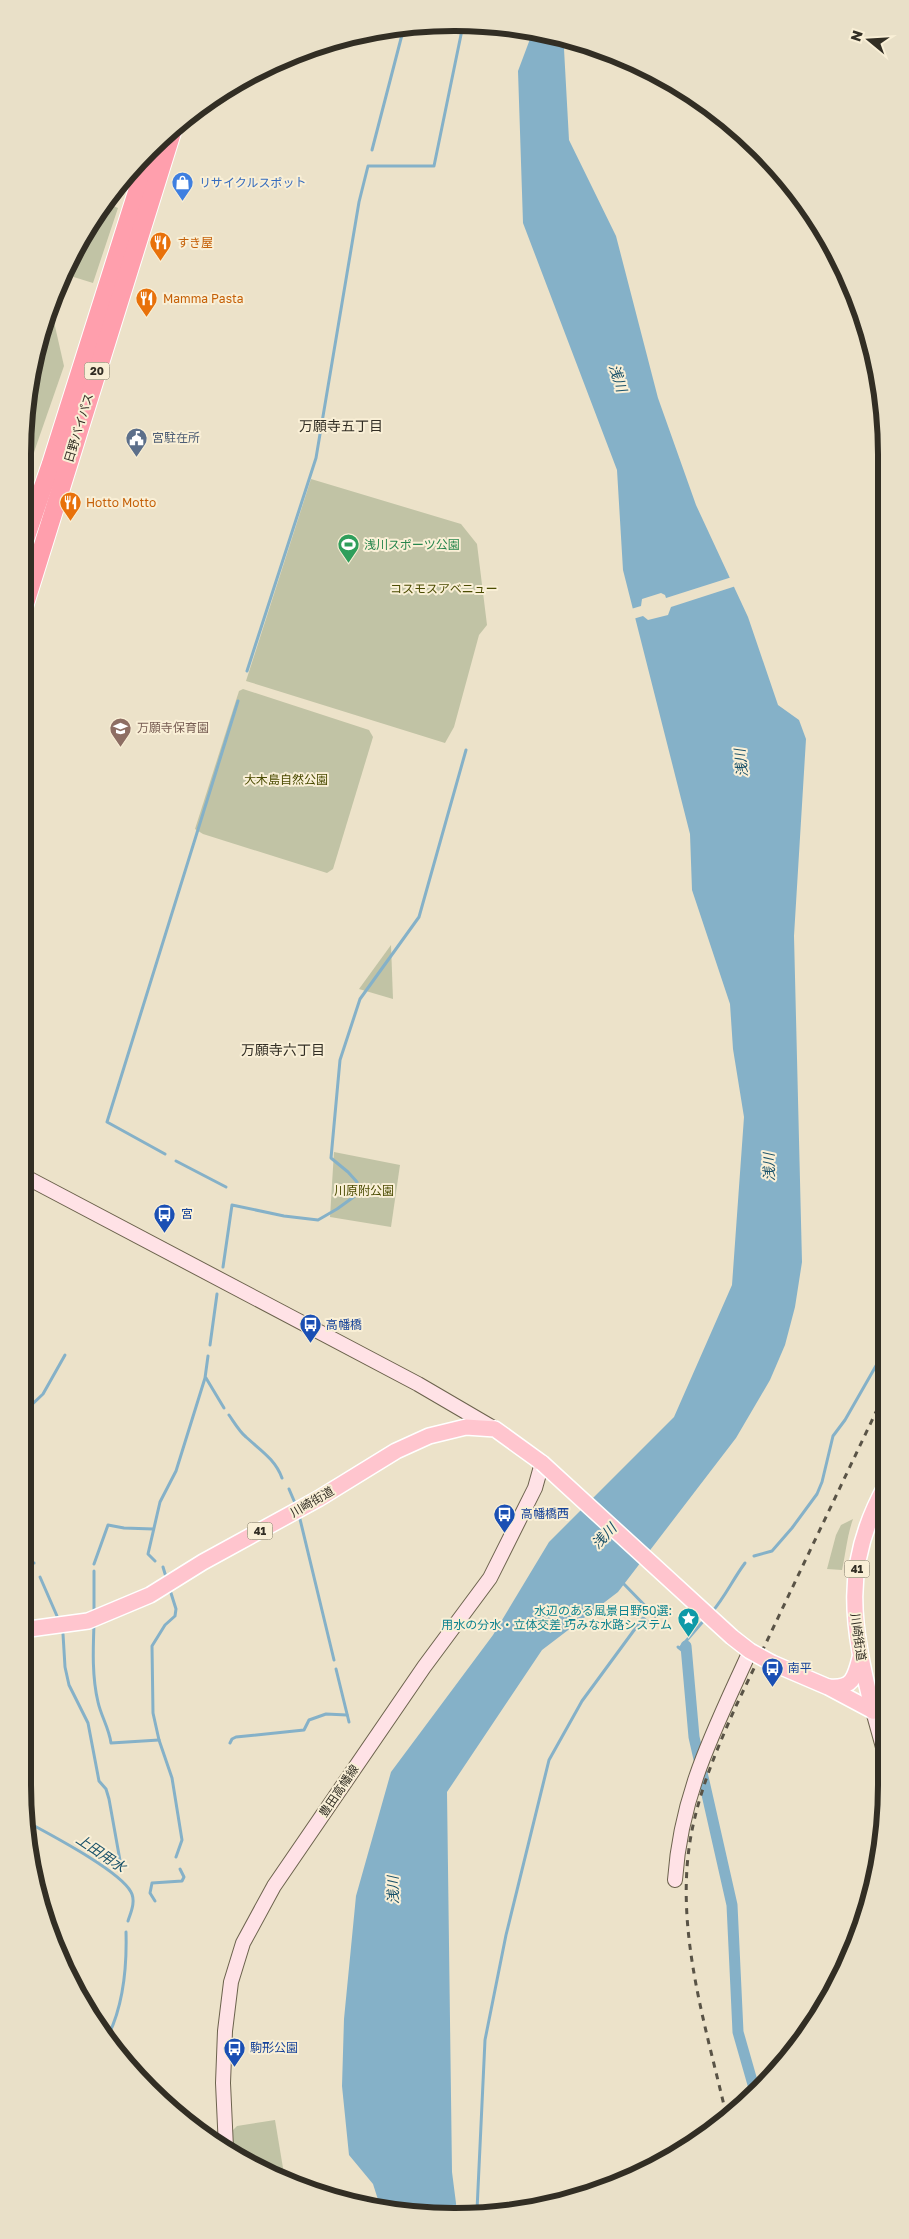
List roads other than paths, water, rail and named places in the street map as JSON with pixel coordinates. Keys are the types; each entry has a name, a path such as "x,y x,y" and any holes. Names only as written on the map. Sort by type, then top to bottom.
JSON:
{"highway":[{"name":"日野バイパス","path":"31,584 169,142"},
{"name":"日野バイパス","path":"31,522 146,165"}],"main road":[{"path":"31,1180 418,1384 495,1429 542,1463 750,1651 772,1663 828,1687 873,1711 878,1716"},
{"name":"川崎街道","path":"31,1629 88,1621 150,1595 203,1562 318,1499 415,1442 441,1432 466,1427 495,1429"},
{"name":"豊田高幡線","path":"226,2140 223,2083 225,2040 231,1982 243,1943 274,1886 424,1667 492,1574 535,1488 542,1463"},
{"name":"川崎街道","path":"873,1711 860,1658 854,1613 856,1573 865,1531 878,1503"},
{"path":"675,1880 680,1832 689,1796 714,1726 750,1651"},
{"name":"41","path":"828,1687 839,1688 848,1686 855,1676 860,1658"},
{"path":"873,1711 878,1729"}],"water":[{"name":"浅川","path":"530,38 565,46 569,140 616,236 658,398 696,505 748,617 778,705 799,720 806,739 794,936 802,1262 795,1307 785,1345 770,1380 736,1438 618,1592 542,1650 447,1792 452,2172 457,2208 454,2208 427,2207 378,2201 373,2184 349,2155 342,2086 344,2019 356,1896 391,1772 493,1635 549,1542 674,1417 732,1285 744,1117 733,1049 730,1004 692,890 690,834 623,570 617,470 523,223 518,71"}],"waterway":[{"path":"247,671 316,458 359,202 368,166 434,166 462,31"},
{"path":"372,150 402,35"},
{"path":"165,1154 107,1122 238,701"},
{"path":"223,1267 232,1205 284,1216 318,1220 355,1196 357,1182 331,1158 340,1060 360,999 419,917 466,750"},
{"path":"176,1161 226,1187"},
{"path":"210,1345 217,1294"},
{"path":"31,1405 43,1394 65,1355"},
{"path":"155,1561 148,1554 160,1502 176,1471 205,1378 208,1356"},
{"path":"754,1556 772,1551 817,1494 822,1482 833,1436 845,1420 878,1362"},
{"path":"206,1378 224,1408"},
{"path":"229,1415 243,1435 271,1460 282,1478"},
{"path":"289,1489 295,1503"},
{"path":"299,1515 334,1660"},
{"path":"94,1564 108,1525 124,1528 153,1529"},
{"path":"712,1612 745,1563"},
{"path":"163,1567 166,1577"},
{"path":"94,1571 94,1610"},
{"path":"40,1577 57,1616"},
{"path":"621,1581 657,1618"},
{"path":"170,1590 176,1609 175,1616 165,1625 152,1646 153,1713 159,1740 172,1778 182,1840 176,1857"},
{"path":"477,2207 485,2040 506,1935 549,1760 582,1701 643,1618 650,1624"},
{"path":"680,1648 706,1618"},
{"path":"94,1624 93,1663 96,1693 111,1743 159,1740"},
{"path":"63,1634 65,1667 69,1685 88,1723 99,1781 106,1789 109,1799 121,1866"},
{"path":"686,1646 694,1737 732,1905 738,2032 753,2085"},
{"path":"678,1647 683,1651 690,1688"},
{"path":"336,1669 349,1722"},
{"path":"230,1743 236,1737 304,1730 309,1720 326,1714 347,1715"},
{"name":"上田用水","path":"33,1826 100,1864 124,1883 131,1892 133,1899 128,1921"},
{"path":"155,1901 150,1893 152,1883 182,1881 184,1877 180,1869"},
{"name":"上田用水","path":"111,2030 121,1999 126,1959 126,1932"}],"railway":[{"path":"725,2110 700,2004 688,1929 686,1892 688,1854 695,1817 718,1747 736,1706 878,1408"}],"place":[{"name":"リサイクルスポット","path":"183,202"},
{"name":"すき屋","path":"161,262"},
{"name":"Mamma Pasta","path":"147,318"},
{"name":"宮駐在所","path":"136,457"},
{"name":"Hotto Motto","path":"70,522"},
{"name":"浅川スポーツ公園","path":"348,564"},
{"name":"万願寺保育園","path":"121,747"},
{"name":"宮","path":"165,1233"},
{"name":"高幡橋","path":"310,1344"},
{"name":"高幡橋西","path":"505,1533"},
{"name":"水辺のある風景日野50選: 用水の分水・立体交差 巧みな水路システム","path":"688,1637"},
{"name":"南平","path":"772,1687"},
{"name":"駒形公園","path":"234,2067"}],"district":[{"name":"万願寺五丁目","path":"341,426"},
{"name":"万願寺六丁目","path":"283,1050"}],"park label":[{"name":"コスモスアベニュー","path":"444,589"},
{"name":"大木島自然公園","path":"286,780"},
{"name":"川原附公園","path":"364,1191"}]}
